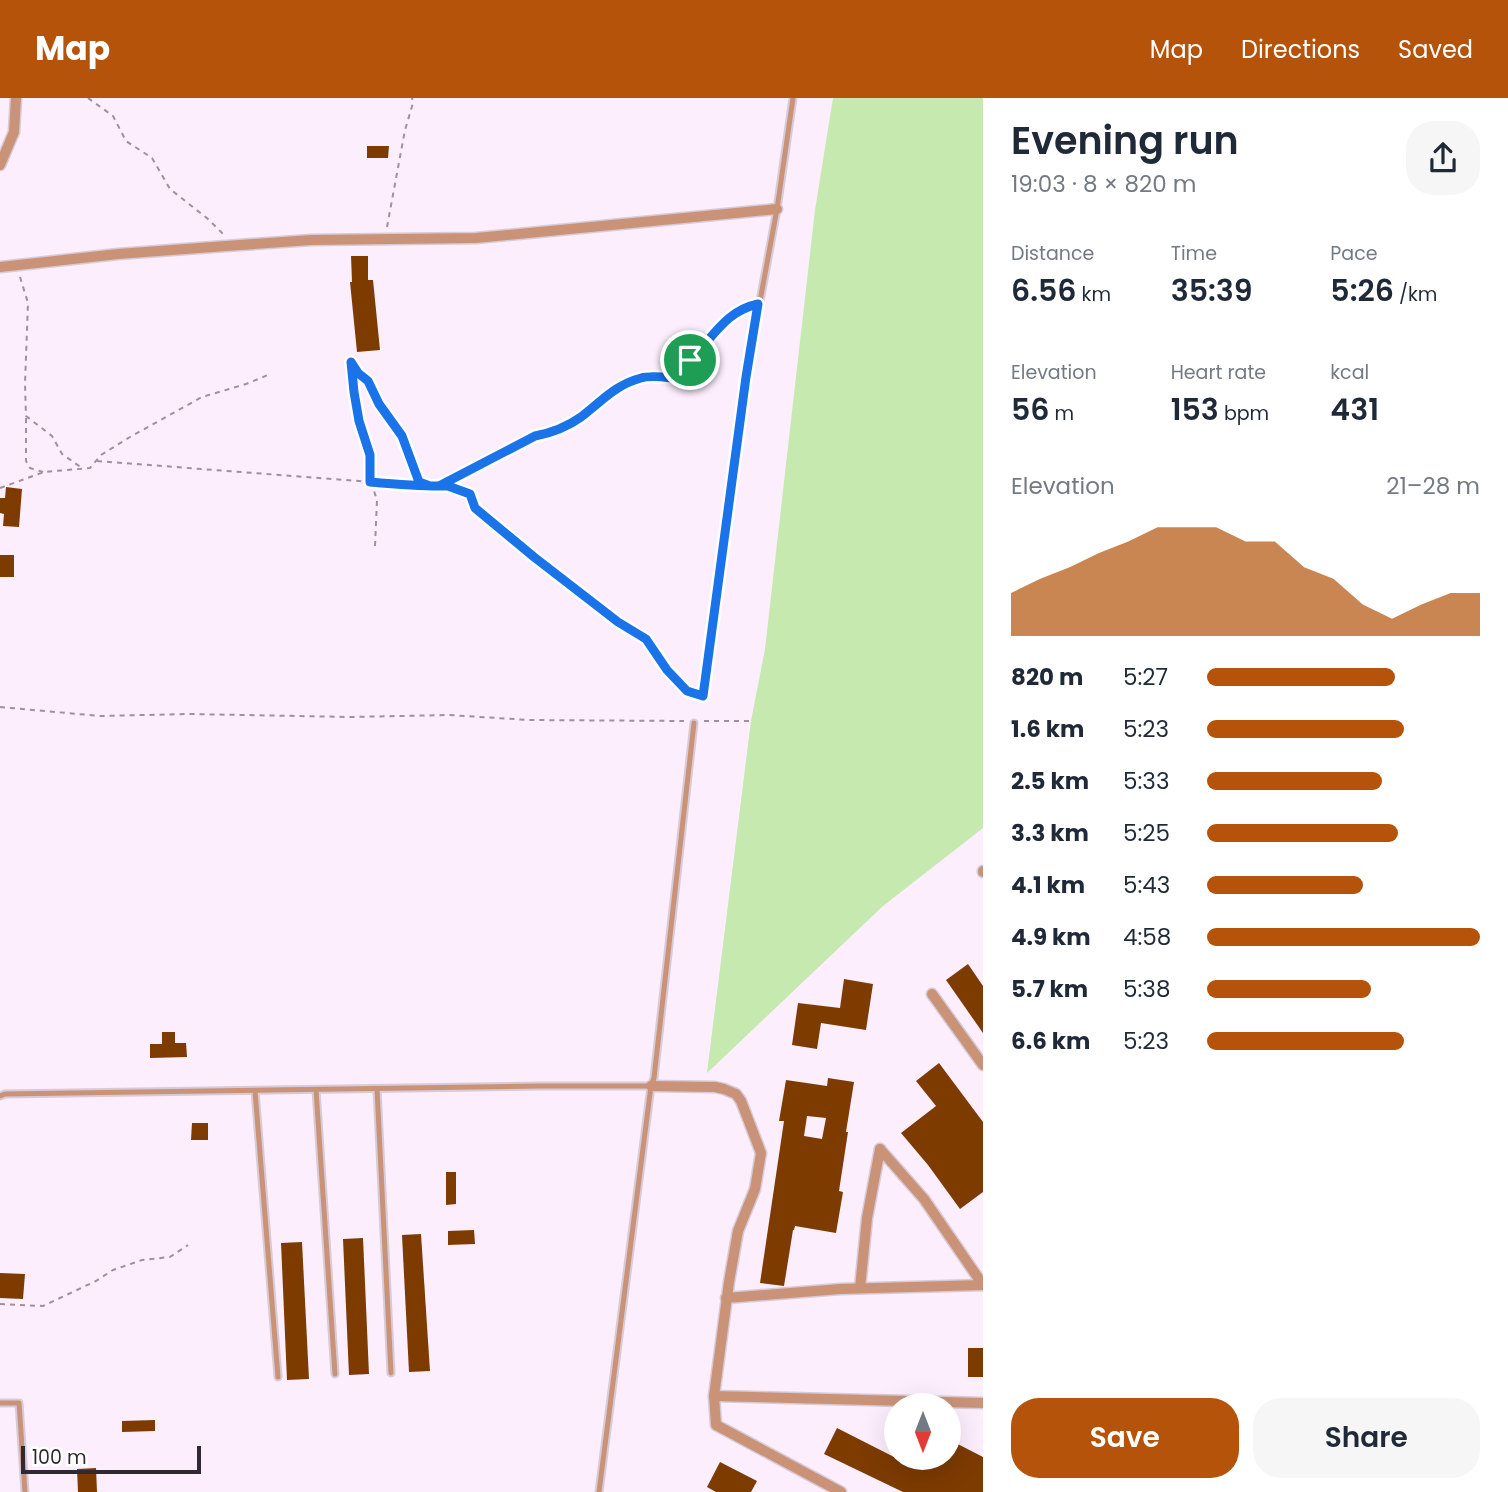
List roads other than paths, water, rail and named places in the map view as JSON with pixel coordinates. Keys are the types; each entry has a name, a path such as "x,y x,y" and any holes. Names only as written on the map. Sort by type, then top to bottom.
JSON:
{"street":[{"path":"0,165 14,132 16,98"},
{"path":"5,267 118,254 311,240 476,237 777,209"},
{"path":"932,994 983,1065"},
{"path":"651,1086 715,1087 736,1094 748,1115 761,1153 755,1189 738,1231 726,1298 714,1396 716,1425 841,1492"},
{"path":"860,1288 867,1218 880,1149 924,1199 983,1285"},
{"path":"726,1298 860,1288 983,1285"},
{"path":"714,1396 983,1403"}],"lane":[{"path":"703,696 746,377 777,209 793,98"},
{"path":"599,1492 654,1078 695,722"},
{"path":"0,1096 651,1086"},
{"path":"377,1089 391,1373"},
{"path":"316,1090 335,1374"},
{"path":"254,1091 278,1377"},
{"path":"0,1402 19,1402 24,1492"}]}
